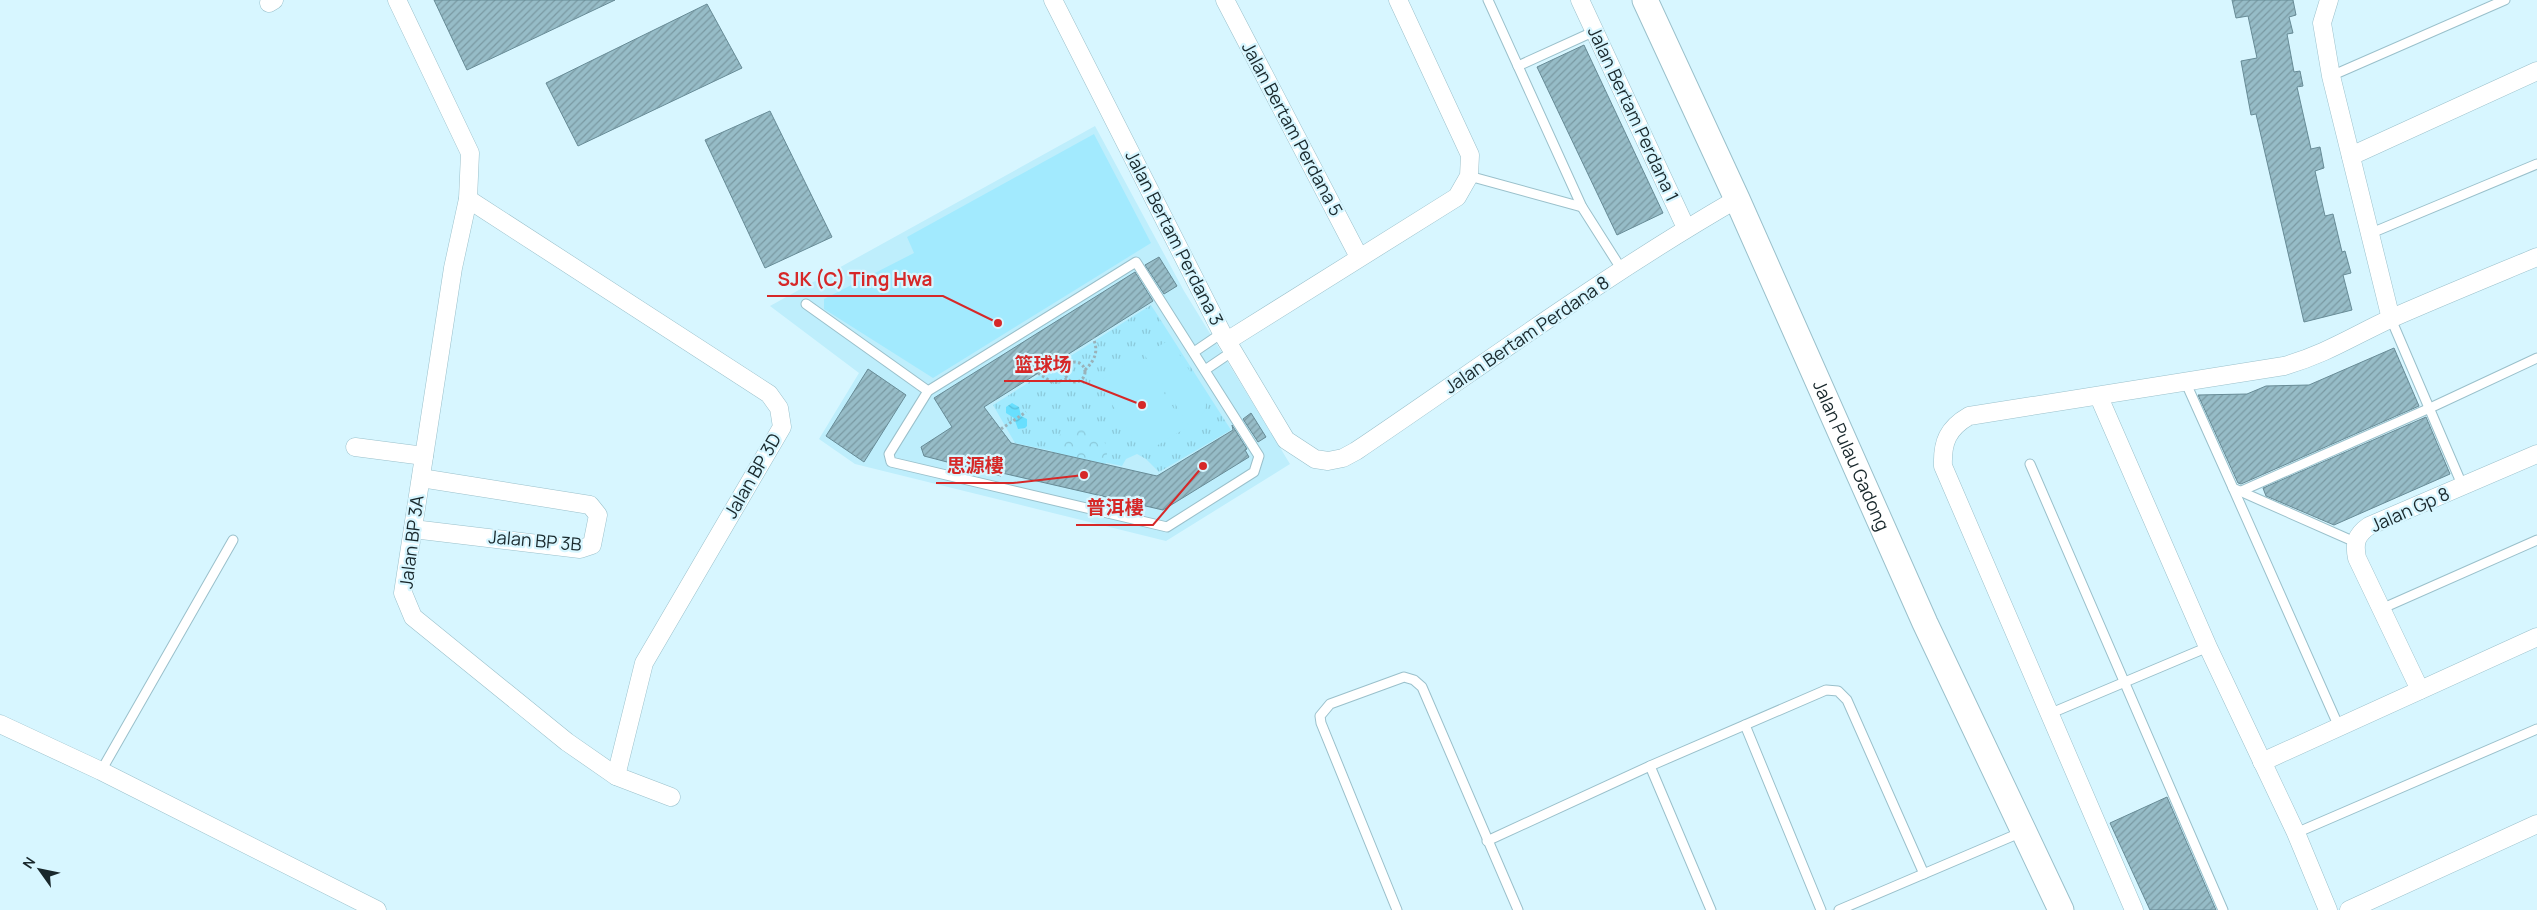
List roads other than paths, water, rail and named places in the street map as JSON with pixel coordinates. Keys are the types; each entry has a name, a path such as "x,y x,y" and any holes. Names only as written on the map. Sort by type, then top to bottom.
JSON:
{"main road":[{"name":"Jalan Pulau Gadong","path":"1645,0 1737,199 1921,614 2061,910"}],"street":[{"name":"Jalan BP 3A","path":"397,0 470,153 468,199 452,268 404,593 414,617 567,742 616,776 671,797"},
{"name":"Jalan Bertam Perdana 3","path":"1053,0 1228,342 1286,440 1301,452 1315,459"},
{"name":"Jalan Bertam Perdana 5","path":"1225,0 1359,257"},
{"path":"1228,342 1359,257 1457,197 1469,176 1470,155 1398,0"},
{"name":"Jalan Bertam Perdana 1","path":"1580,0 1686,228"},
{"path":"2329,0 2322,23 2331,76 2368,234 2391,319"},
{"path":"2351,156 2537,71"},
{"name":"Jalan BP 3D","path":"468,199 769,394 780,408 782,427 644,663 616,776"},
{"name":"Jalan Bertam Perdana 8","path":"1315,459 1328,461 1343,458 1356,451 1622,270 1686,228 1737,199"},
{"path":"2134,910 1943,466 1944,442 1948,432 1969,416 2099,397 2185,381 2284,366 2308,359 2329,351 2391,319 2537,257"},
{"path":"2099,397 2208,647 2296,833 2328,910"},
{"path":"355,446 424,456"},
{"name":"Jalan Gp 8","path":"2420,690 2357,558 2355,542 2360,533 2369,526 2537,454"},
{"name":"Jalan BP 3B","path":"413,529 580,549 592,545 598,515 590,505 421,478"},
{"path":"2262,762 2537,637"},
{"path":"0,724 101,771 376,910"},
{"path":"2349,910 2537,824"}],"lane":[{"path":"1488,0 1582,207 1622,270"},
{"path":"2331,76 2505,0"},
{"path":"1518,66 1595,31"},
{"path":"2368,234 2537,164"},
{"path":"1469,176 1582,207"},
{"path":"1136,262 1259,456 1254,472 1167,527 892,462 889,454 928,391 1136,262"},
{"path":"806,304 928,391"},
{"path":"2391,319 2462,487"},
{"path":"1194,352 1228,342"},
{"path":"1205,370 1228,342"},
{"path":"2236,490 2430,408 2537,358"},
{"path":"2185,381 2236,490 2339,727"},
{"path":"2030,464 2223,910"},
{"path":"2236,490 2355,542"},
{"path":"101,771 234,540"},
{"path":"2381,609 2537,540"},
{"path":"2049,714 2208,647"},
{"path":"1397,910 1321,723 1320,716 1323,710 1330,704 1404,677 1414,680 1422,688 1518,910"},
{"path":"1487,841 1650,766 1826,690 1838,691 1847,700 1924,874"},
{"path":"1745,725 1821,910"},
{"path":"2296,833 2537,729"},
{"path":"1650,766 1711,910"},
{"path":"1839,910 2025,831"}],"water":[{"path":"1012,403 1019,407 1021,416 1027,419 1027,426 1025,428 1018,429 1014,418 1006,413 1006,407"}],"place":[{"name":"SJK (C) Ting Hwa","path":"998,323"},
{"name":"篮球场","path":"1142,405"},
{"name":"普洱樓","path":"1203,466"},
{"name":"思源樓","path":"1084,475"}]}
